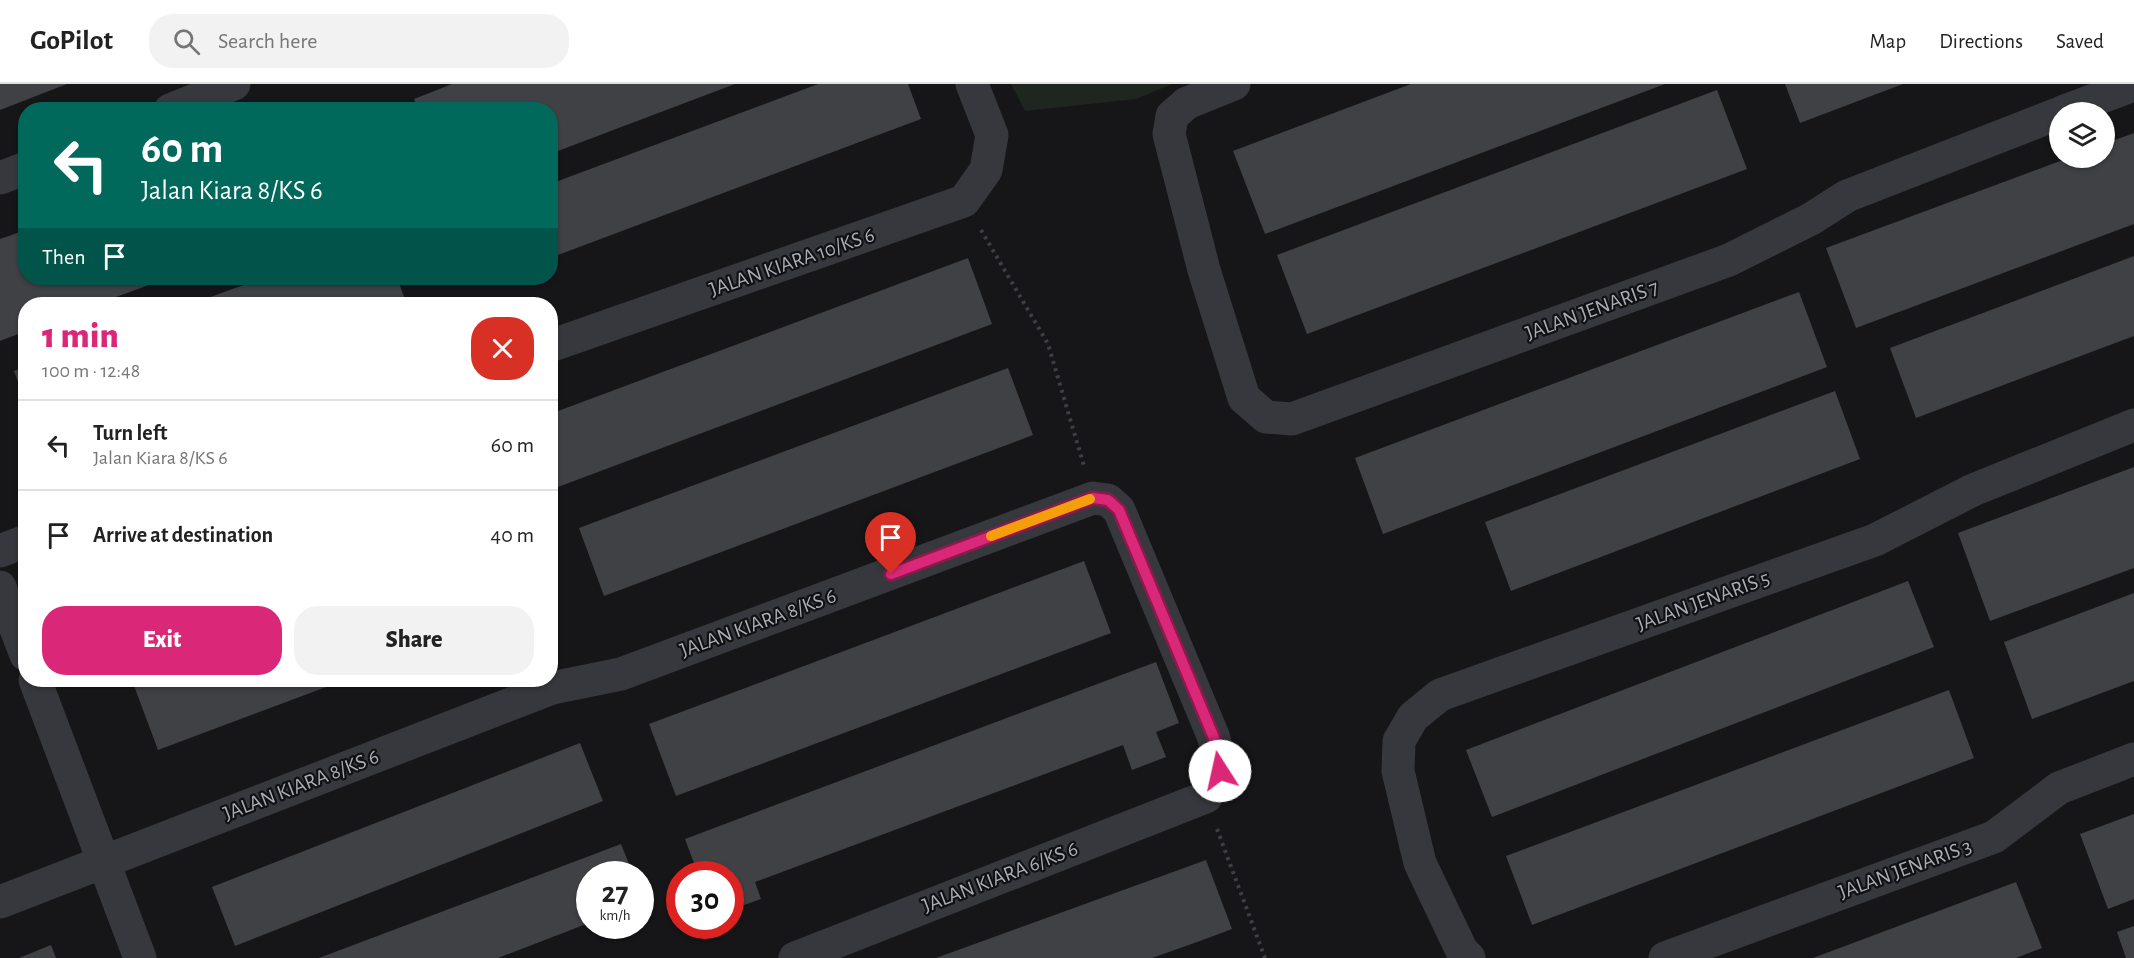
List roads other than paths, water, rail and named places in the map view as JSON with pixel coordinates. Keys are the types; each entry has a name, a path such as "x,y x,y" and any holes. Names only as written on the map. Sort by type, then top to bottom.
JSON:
{"street":[{"path":"190,102 234,84"},
{"name":"JALAN KIARA 10/KS 6","path":"558,343 964,201 986,170 992,135 972,84"},
{"name":"JALAN JENARIS 7","path":"1234,84 1187,103 1172,116 1168,134 1204,270 1244,398 1266,417 1292,419 1729,260 1811,219 1847,196 2049,118"},
{"name":"JALAN JENARIS 7","path":"2089,102 2134,84"},
{"path":"0,178 18,171"},
{"name":"JALAN JENARIS 5","path":"1468,958 1462,951 1420,863 1398,771 1399,741 1413,717 1440,695 1875,540 1973,490 2134,425"},
{"name":"JALAN KIARA 6/KS 6","path":"795,958 1206,797 1220,771 1214,738 1119,510 1108,500 1093,498"},
{"name":"JALAN KIARA 8/KS 6","path":"558,687 621,674 1093,498"},
{"path":"0,551 18,544"},
{"path":"0,587 18,634"},
{"path":"38,687 140,958"},
{"name":"JALAN KIARA 8/KS 6","path":"0,902 557,687"},
{"name":"JALAN JENARIS 3","path":"1665,958 1994,837 2059,788 2134,759"}]}
